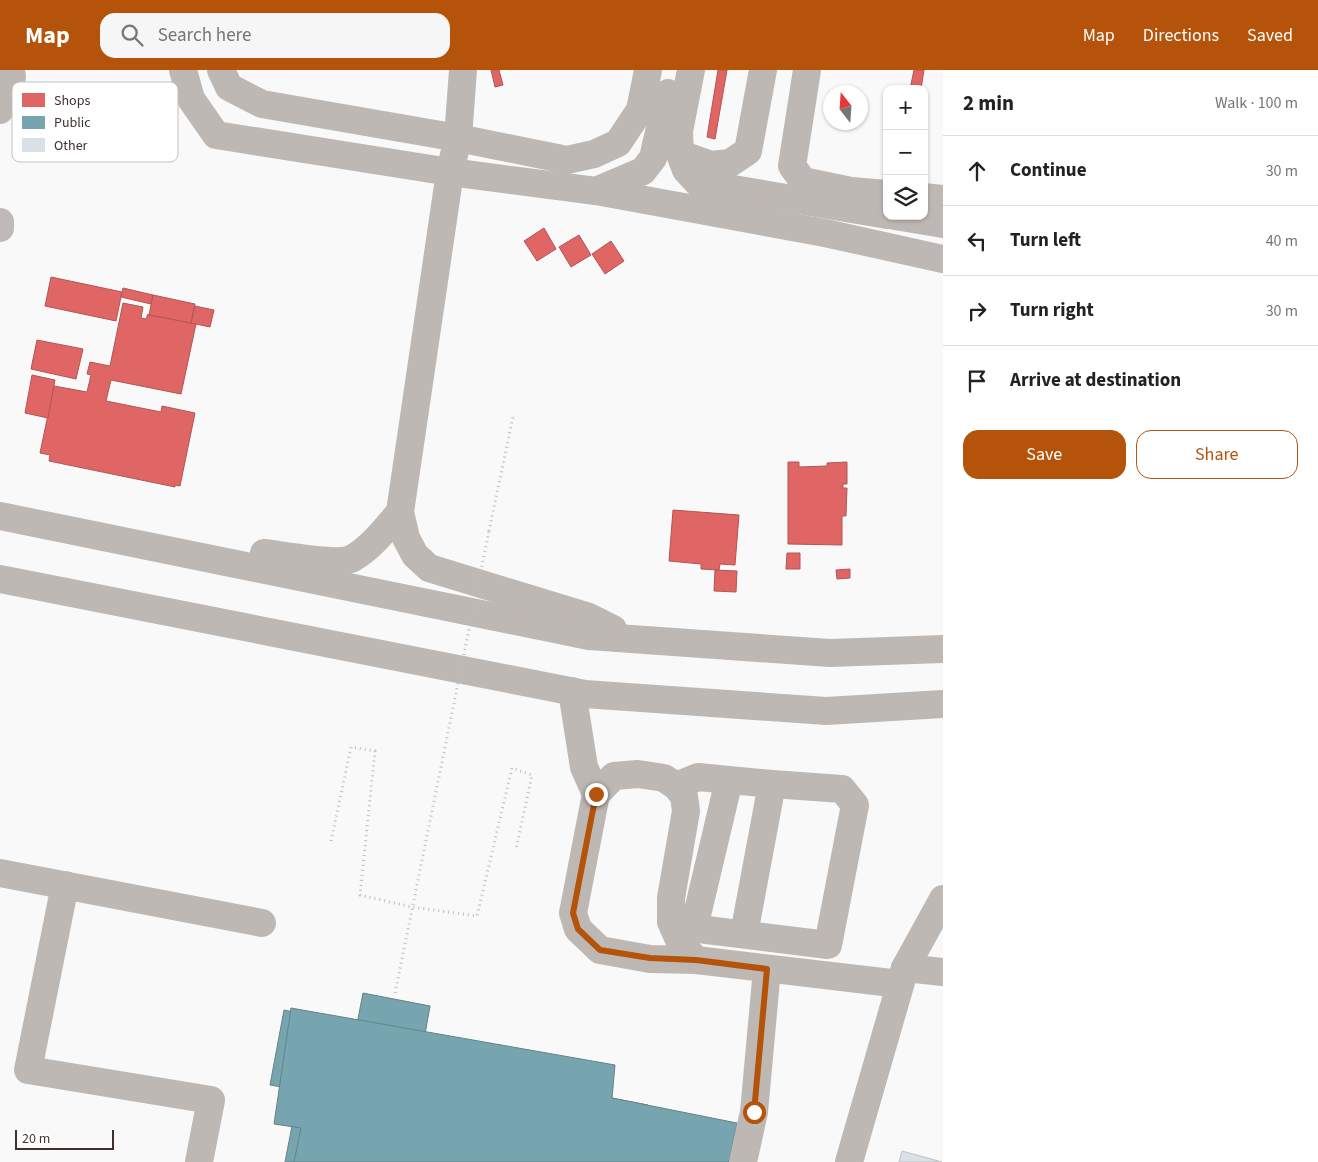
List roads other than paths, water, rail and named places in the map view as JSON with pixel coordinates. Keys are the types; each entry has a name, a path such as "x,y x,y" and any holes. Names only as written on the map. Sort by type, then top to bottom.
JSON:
{"main road":[{"path":"0,222 0,228"}],"street":[{"path":"0,110 12,76 11,70"},
{"path":"183,70 191,99 216,135 450,172 596,191 824,233 943,259"},
{"path":"221,70 230,87 262,104 458,138 567,160 594,154 618,143 640,110 648,70"},
{"path":"463,70 458,138 450,172 400,512 406,538 415,556 429,568 589,617 632,639"},
{"path":"596,191 642,171 654,158 673,70"},
{"path":"691,70 679,131 680,154 686,170 698,182 883,214"},
{"path":"680,154 710,165 730,163 748,151 763,70"},
{"path":"789,70 776,183 782,204 818,221 824,233"},
{"path":"807,70 792,166 802,181 851,191 883,194"},
{"path":"928,197 943,199"},
{"path":"919,220 943,224"},
{"path":"155,548 202,546 327,561 352,559 378,538 400,512"},
{"path":"0,516 589,636 830,653 943,649"},
{"path":"0,579 594,694 826,711 943,704"},
{"path":"572,691 584,767 596,794"},
{"path":"696,960 680,942 671,922 671,898 686,811 684,796 676,786 664,778 638,774 614,776 596,794 573,913 578,929 600,950 650,958 696,960 767,969 902,976 943,972"},
{"path":"676,786 698,777 842,789 855,805 828,945 699,928 697,915 729,780"},
{"path":"744,934 772,784"},
{"path":"0,873 262,923"},
{"path":"65,885 28,1070 211,1100 199,1162"},
{"path":"849,1162 902,976 943,899"},
{"path":"743,1162 754,1112 767,969"}]}
